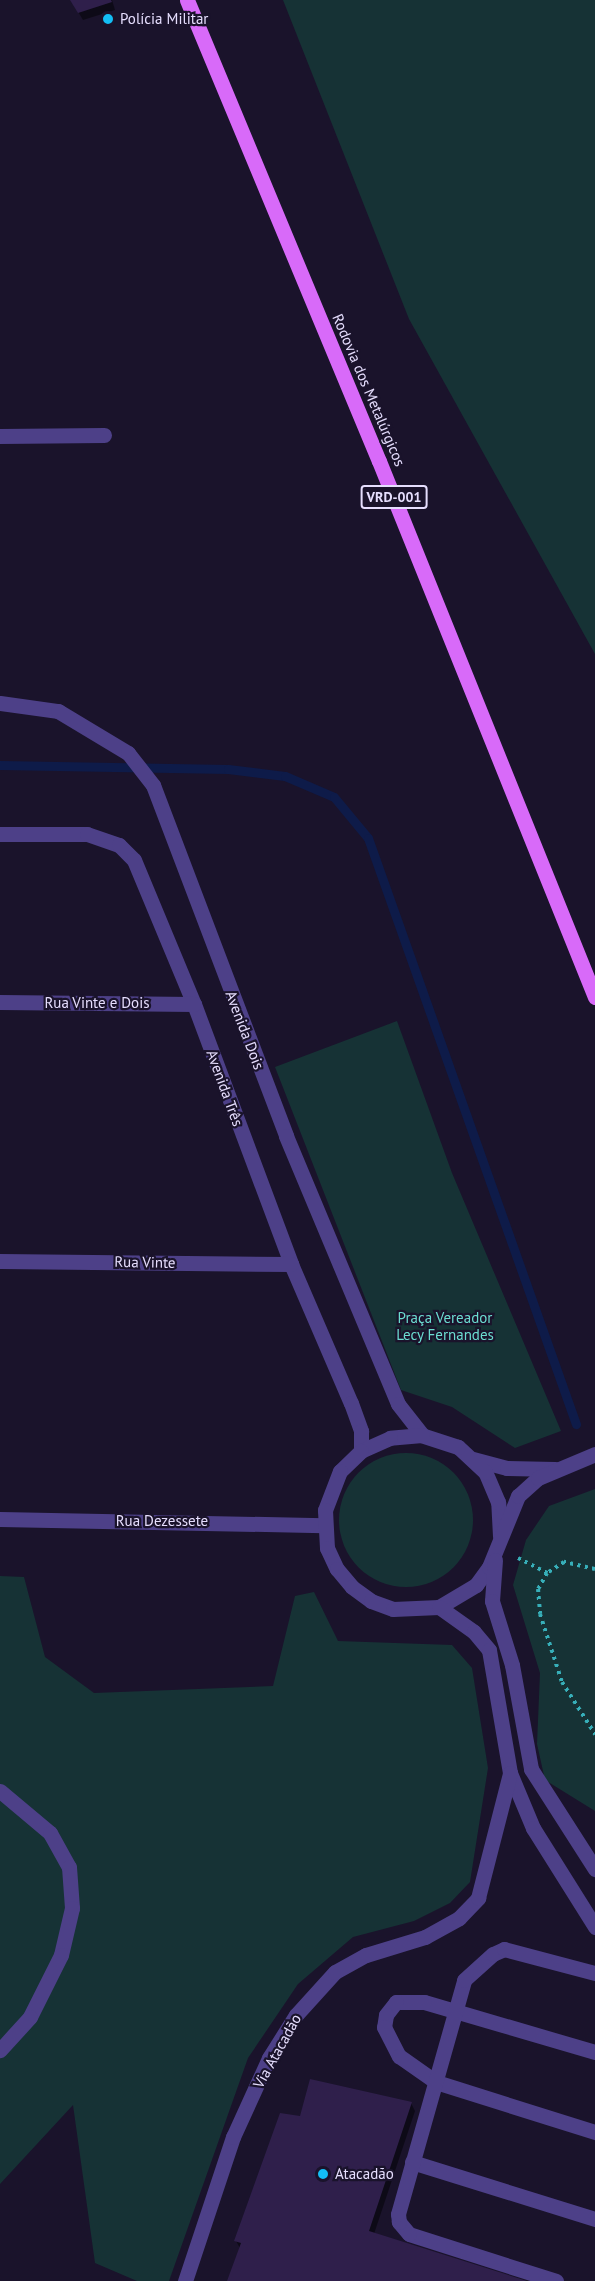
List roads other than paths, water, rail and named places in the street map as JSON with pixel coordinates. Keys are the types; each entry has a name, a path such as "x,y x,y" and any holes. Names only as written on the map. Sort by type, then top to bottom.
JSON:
{"main road":[{"name":"Rodovia dos Metalúrgicos","path":"188,0 379,461 595,997"}],"street":[{"path":"0,436 104,435"},
{"name":"Avenida Dois","path":"0,703 58,711 128,753 153,784 285,1136 398,1404 422,1435"},
{"name":"Avenida Três","path":"0,834 87,834 119,845 134,860 146,881 194,1004 291,1264 351,1403 361,1431 361,1451"},
{"name":"Rua Vinte e Dois","path":"0,1002 194,1004"},
{"name":"Rua Vinte","path":"0,1261 291,1264"},
{"path":"558,1469 507,1468 473,1459 441,1439 422,1435 390,1437 361,1451 333,1483 324,1525 327,1548 337,1569 371,1601 405,1610 439,1607 476,1585 499,1542 518,1496 538,1478 595,1454"},
{"path":"473,1459 493,1486 498,1502 499,1542 492,1601 512,1665 531,1769 595,1869"},
{"name":"Rua Dezessete","path":"0,1519 324,1525"},
{"name":"Via Atacadão","path":"439,1607 474,1632 489,1650 510,1773 533,1828 595,1927"},
{"name":"Via Atacadão","path":"185,2281 233,2138 269,2058 296,2014 334,1972 366,1954 425,1937 459,1918 478,1898 510,1773"},
{"path":"0,1791 50,1833 69,1867 72,1908 61,1955 35,2007 0,2050"},
{"path":"556,2281 409,2234 399,2222 398,2214 465,1980 493,1954 504,1950 595,1973"},
{"path":"595,2052 407,2000 389,2007 384,2027 399,2056 436,2082 595,2132"},
{"path":"412,2162 595,2219"}],"waterway":[{"path":"0,765 228,769 285,776 334,797 368,838 576,1424"}],"place":[{"name":"Polícia Militar","path":"108,19"},
{"name":"Atacadão","path":"323,2174"}],"park label":[{"name":"Praça Vereador Lecy Fernandes","path":"445,1326"}]}
